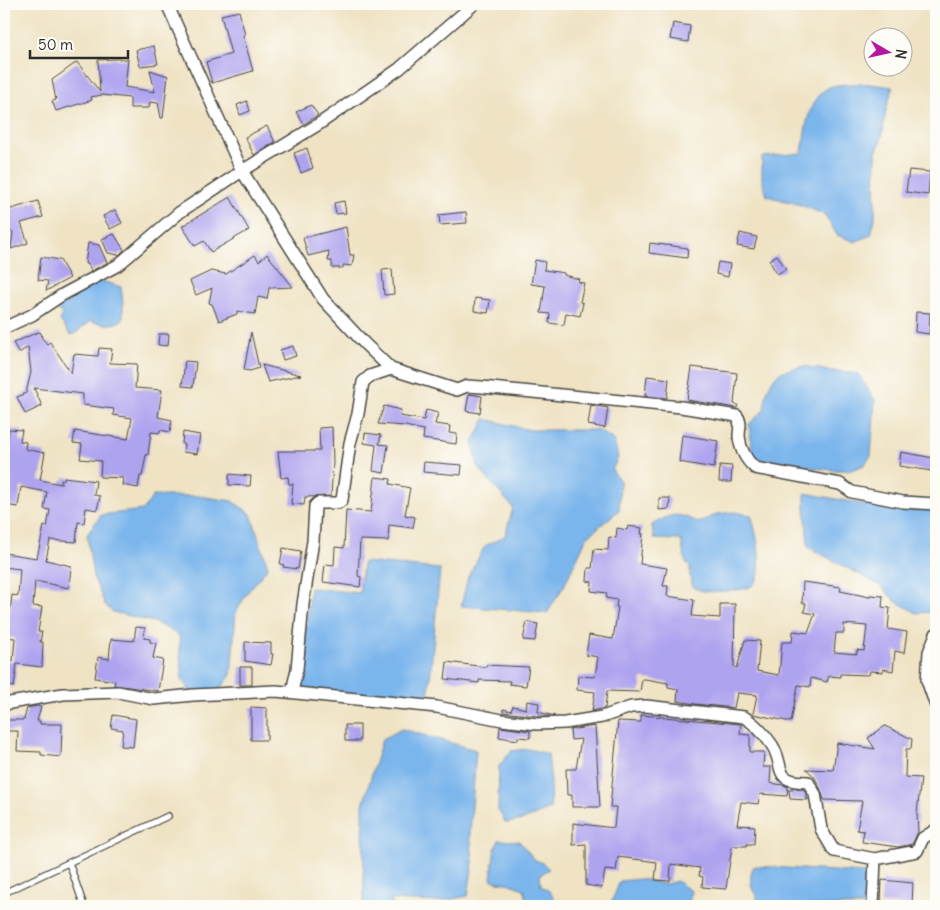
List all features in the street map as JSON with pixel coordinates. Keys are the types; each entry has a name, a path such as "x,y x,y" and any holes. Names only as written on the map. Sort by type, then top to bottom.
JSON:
{"street":[{"path":"167,4 242,172 323,299 391,369 457,390 467,386 482,387 681,407 737,416 740,423 739,437 746,460 755,468 840,484 852,492 903,502 936,504"},
{"path":"4,328 32,315 62,295 118,265 180,212 319,124 399,69 474,4"},
{"path":"292,692 297,669 303,604 313,540 315,506 318,503 338,503 342,500 350,443 358,414 363,382 370,376 391,369"},
{"path":"936,634 929,652 927,680 936,706"},
{"path":"4,704 72,694 118,692 154,699 276,691 438,707 502,720 537,724 565,723 602,717 631,707 646,706 744,717 750,720 773,746 783,776 793,782 808,782 815,794 821,829 834,850 875,859 917,851 923,838 936,830"},
{"path":"873,906 875,859"}],"lane":[{"path":"4,893 168,816"},
{"path":"69,863 84,906"}],"water":[{"path":"869,84 893,87 886,110 882,137 876,153 875,219 871,235 855,242 837,235 825,215 801,205 767,196 762,179 762,157 802,153 808,116 816,98 822,92 830,87 839,85"},
{"path":"101,281 121,287 123,319 112,324 90,321 76,333 70,335 60,320 62,313 54,308 57,304 67,302 76,293"},
{"path":"804,366 858,374 875,400 871,456 864,465 851,470 833,470 767,463 753,458 749,424 764,410 766,395 770,385 776,376 782,372"},
{"path":"485,419 530,430 597,430 614,440 618,458 612,470 620,481 619,510 587,537 564,586 547,613 461,606 468,577 485,546 505,536 513,508 478,467 473,443"},
{"path":"805,493 878,507 913,511 936,507 936,612 917,613 895,601 881,586 808,547"},
{"path":"153,496 199,496 232,501 251,514 268,567 247,593 236,612 231,675 219,691 191,693 182,680 179,635 154,622 113,612 105,605 93,576 87,535 101,515 143,510"},
{"path":"735,512 751,515 759,552 757,580 750,587 737,590 710,592 693,587 690,567 685,561 681,540 654,539 652,525 674,515 691,519 698,523 718,514"},
{"path":"363,562 440,569 428,701 300,689 310,588 360,593"},
{"path":"402,729 476,750 470,834 473,862 468,896 436,902 390,900 394,906 364,906 363,805 382,739"},
{"path":"528,749 548,754 551,782 550,809 523,820 506,823 498,810 499,766 511,751"},
{"path":"499,840 519,841 535,860 543,863 549,869 540,875 541,886 552,894 554,906 527,906 524,889 491,879 495,848"},
{"path":"754,866 865,873 870,906 761,906 751,882"},
{"path":"640,879 666,884 677,881 691,891 689,906 610,906 620,881"}],"building":[{"path":"239,11 245,35 243,35 253,71 212,83 206,62 231,54 221,15"},
{"path":"673,23 690,26 688,42 670,39"},
{"path":"154,46 158,64 140,66 136,50"},
{"path":"128,59 125,87 155,92 150,70 168,76 163,118 161,118 158,103 150,102 149,108 130,108 130,98 102,95 91,97 92,100 56,111 52,101 56,100 52,80 77,62 100,92 98,60"},
{"path":"247,101 250,111 240,115 237,105"},
{"path":"311,105 318,115 304,124 296,112"},
{"path":"267,126 275,142 254,155 245,137"},
{"path":"307,148 313,168 301,173 294,153"},
{"path":"909,170 930,172 928,195 906,192"},
{"path":"230,197 249,230 211,252 204,241 195,246 182,226"},
{"path":"38,201 43,217 21,223 28,243 11,249 13,232 4,230 4,211"},
{"path":"344,201 346,213 336,214 334,203"},
{"path":"115,210 122,223 110,229 103,216"},
{"path":"466,212 467,223 440,225 439,215"},
{"path":"346,227 350,255 354,255 352,266 343,265 343,268 332,268 332,261 328,261 329,251 308,256 303,238"},
{"path":"740,233 757,237 754,249 737,246"},
{"path":"114,234 124,250 119,255 108,253 102,239"},
{"path":"88,243 99,245 107,263 91,271 88,264 85,264"},
{"path":"650,243 688,248 687,258 649,253"},
{"path":"267,254 293,287 269,288 267,299 258,297 255,314 237,311 237,314 219,321 212,304 209,303 212,288 196,295 190,281 211,271 226,274 255,255 259,261"},
{"path":"777,255 786,269 777,274 769,260"},
{"path":"41,257 60,260 70,278 46,291 48,281 38,280"},
{"path":"535,260 545,262 544,270 564,273 564,275 579,279 578,282 584,283 580,302 583,303 580,316 566,313 564,325 549,323 550,314 541,313 545,286 531,284"},
{"path":"718,262 730,264 728,277 716,274"},
{"path":"392,269 394,294 384,295 382,270"},
{"path":"475,298 490,300 488,313 474,311"},
{"path":"916,312 930,313 929,334 915,332"},
{"path":"38,332 41,333 42,338 47,344 50,342 71,373 74,354 98,356 99,348 112,349 110,363 137,364 135,388 162,390 158,417 172,420 170,432 160,430 160,433 151,432 148,455 146,455 138,488 122,485 123,478 100,477 101,461 80,459 82,444 73,443 75,431 128,439 132,418 113,415 114,409 83,405 83,394 34,388 42,406 25,414 17,397 26,393 31,372 28,347 19,353 13,343"},
{"path":"251,332 259,368 250,371 244,370"},
{"path":"159,334 169,334 168,346 158,345"},
{"path":"293,346 296,356 283,360 280,350"},
{"path":"185,361 196,362 193,387 182,386"},
{"path":"262,365 301,375 268,382"},
{"path":"692,367 737,373 734,404 738,405 737,408 687,400"},
{"path":"647,376 669,379 667,398 645,396"},
{"path":"469,394 482,396 480,413 466,411"},
{"path":"591,405 608,408 605,428 588,425"},
{"path":"384,406 401,410 400,416 424,420 426,410 438,413 435,424 450,426 449,433 457,434 456,444 423,439 424,430 405,426 378,424"},
{"path":"332,427 333,463 331,496 305,497 304,505 291,504 293,484 289,484 288,477 281,478 278,451 320,451 319,428"},
{"path":"9,429 22,430 20,441 26,442 25,449 45,453 40,480 61,484 61,480 64,480 64,477 96,481 94,495 100,496 97,510 86,508 84,523 78,522 76,542 50,540 46,560 71,566 69,588 35,581 33,606 42,607 38,632 42,632 40,642 43,642 42,667 17,664 14,687 4,685 4,661 13,661 15,638 4,637 4,611 10,612 12,595 18,596 20,569 4,567 4,553 37,558 44,526 47,527 50,510 44,509 47,492 21,487 18,507 4,505 4,447 7,448"},
{"path":"183,432 200,435 197,454 183,452"},
{"path":"365,433 381,435 379,444 388,445 384,473 373,471 376,445 364,443"},
{"path":"682,435 718,441 714,468 679,462"},
{"path":"901,452 934,458 932,471 899,466"},
{"path":"424,462 462,465 461,475 423,472"},
{"path":"720,465 732,466 731,482 719,482"},
{"path":"229,474 251,476 250,486 229,485"},
{"path":"375,477 391,479 390,484 410,488 405,515 415,517 413,528 389,525 388,541 360,540 358,576 361,577 360,587 323,582 325,564 334,565 335,547 344,548 346,510 371,512"},
{"path":"659,498 670,498 669,509 659,510"},
{"path":"628,526 642,528 640,564 667,568 663,586 668,586 667,596 694,600 692,616 720,618 720,604 735,604 734,667 737,668 745,640 760,641 757,671 779,675 782,642 792,642 793,631 808,633 815,614 804,612 806,603 802,603 803,582 841,587 840,591 870,597 870,595 883,596 882,607 890,608 888,629 907,632 904,653 895,651 893,671 883,669 883,672 870,671 869,675 840,674 840,677 829,676 827,682 811,678 810,687 798,685 791,722 753,714 757,695 737,693 734,708 695,704 677,701 678,689 668,687 668,683 645,679 642,679 640,692 607,691 605,708 592,711 595,692 577,690 578,676 595,677 598,657 586,655 589,635 613,639 618,607 616,607 617,600 606,598 607,593 591,591 592,582 587,581 588,568 592,568 594,549 608,550 609,537 616,538 617,528 627,530","holes":["844,624 867,626 864,651 857,650 857,654 834,652 836,633 844,633"]},
{"path":"283,548 301,551 298,569 283,567 284,565 280,564"},
{"path":"527,622 538,624 535,641 523,640"},
{"path":"136,627 145,628 144,638 156,643 153,658 163,660 158,691 114,685 115,681 95,678 98,657 109,659 111,639 134,641"},
{"path":"245,642 271,643 271,654 273,654 271,665 245,661"},
{"path":"447,662 486,667 486,665 529,667 526,686 509,684 510,681 479,680 479,683 445,679"},
{"path":"240,667 252,667 252,685 240,685"},
{"path":"527,701 539,703 538,712 555,716 503,712 503,709 511,711 513,706 526,709"},
{"path":"41,707 37,721 40,721 40,724 62,724 61,757 41,755 41,752 17,751 18,731 4,731 4,720 24,720 27,708"},
{"path":"251,707 267,708 267,740 251,740"},
{"path":"113,715 136,719 133,747 121,746 123,730 111,728"},
{"path":"641,715 741,724 740,734 750,735 750,752 764,752 763,767 771,767 770,783 788,787 787,796 760,794 758,804 741,802 737,825 755,826 754,844 732,846 726,889 702,887 703,877 699,876 700,868 671,864 670,881 655,880 657,862 618,857 616,871 605,870 602,888 586,885 586,844 573,845 573,823 614,828 616,807 610,807 618,721 641,722"},
{"path":"345,725 360,725 360,741 345,741"},
{"path":"595,726 600,807 572,807 572,795 567,795 566,769 576,769 581,739 571,740 570,730"},
{"path":"885,726 912,739 911,749 906,749 905,777 921,778 917,813 918,832 912,844 898,847 862,842 864,831 857,830 862,801 824,800 814,776 806,769 833,770 837,743 875,749 868,738"},
{"path":"500,727 530,731 530,738 518,737 518,740 499,737"},
{"path":"804,789 808,800 790,799 789,790"},
{"path":"882,880 913,883 912,906 881,904"}]}
